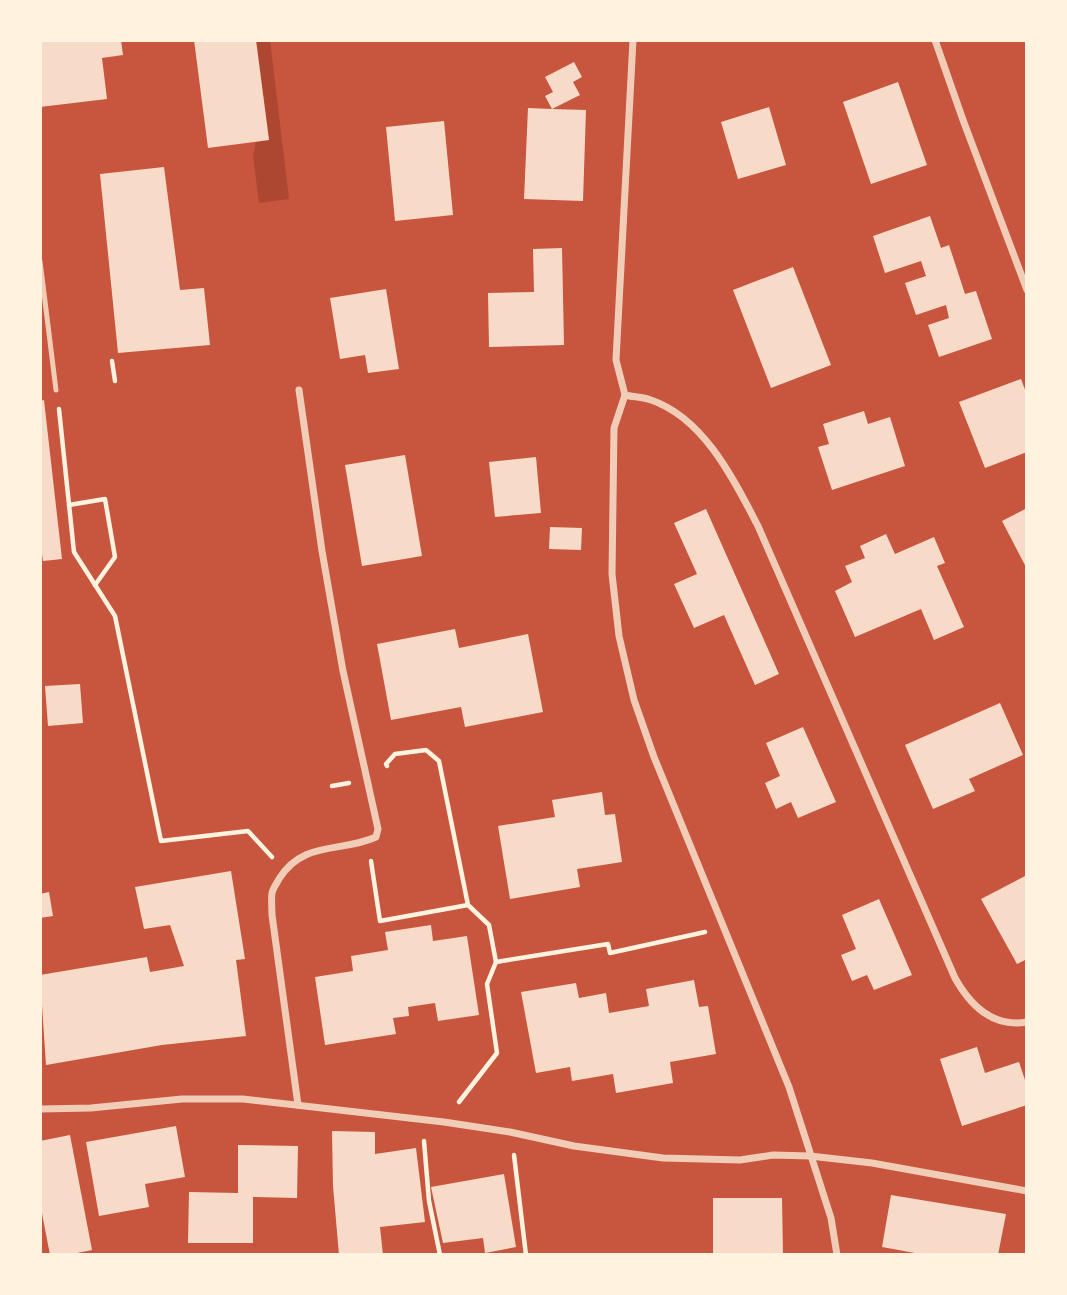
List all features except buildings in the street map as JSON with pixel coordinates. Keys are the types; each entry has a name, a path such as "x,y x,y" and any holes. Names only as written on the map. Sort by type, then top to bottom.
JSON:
{"street":[{"path":"633,40 616,360 625,395 614,428 611,507 612,574 619,636 634,700 723,928 789,1087 831,1218 837,1255"},
{"path":"935,40 962,120 1027,290"},
{"path":"298,1105 272,915 272,891 285,870 299,857 320,849 368,841 376,837 378,829 343,671 322,551 299,390"},
{"path":"625,395 651,400 685,421 704,438 731,474 758,526 955,978 967,998 982,1012 1000,1020 1027,1022"},
{"path":"40,1109 91,1108 182,1099 243,1099 423,1119 510,1132 574,1146 663,1158 740,1160 773,1154 872,1163 1027,1191"}],"lane":[{"path":"40,261 56,390"}],"path":[{"path":"112,361 115,381"},
{"path":"59,404 74,552 115,616 161,841 248,831 285,870"},
{"path":"69,505 105,499 115,557 95,585"},
{"path":"370,795 391,791 386,764 395,754 426,750 439,761 468,905 489,925 496,962 487,984 496,1053 444,1122"},
{"path":"368,841 380,921 468,905"},
{"path":"496,962 608,944 610,953 723,928"},
{"path":"423,1119 429,1201 440,1255"},
{"path":"510,1132 526,1255"}],"shaded area":[{"path":"256,40 270,40 289,199 259,203 253,156 256,142 269,140"}]}
